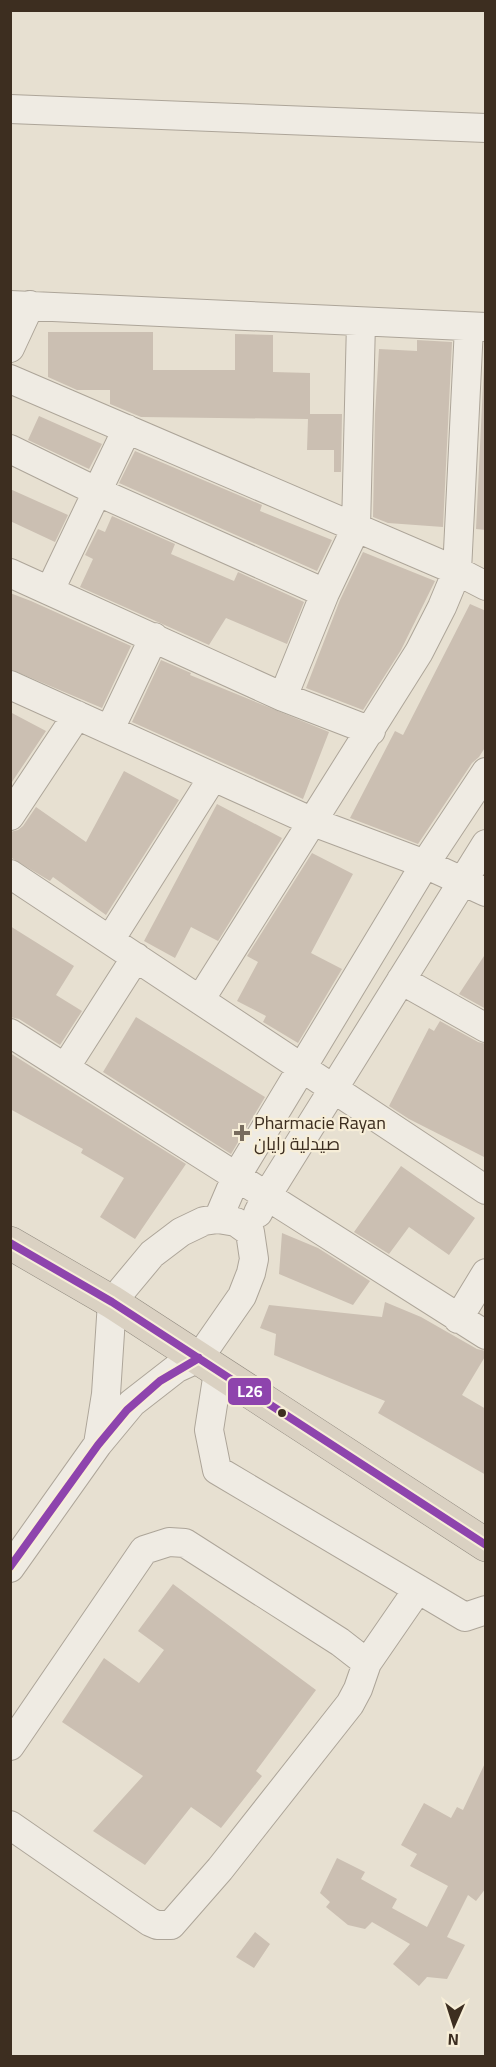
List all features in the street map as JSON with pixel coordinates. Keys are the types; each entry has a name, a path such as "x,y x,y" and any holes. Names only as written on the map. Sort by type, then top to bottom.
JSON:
{"highway":[{"path":"10,1243 112,1302 486,1545"}],"street":[{"path":"10,109 486,128"},
{"path":"10,348 20,305 477,327 457,571 419,652 200,1000"},
{"path":"283,697 325,593 356,528 361,322"},
{"path":"10,379 457,571 486,586"},
{"path":"50,590 127,429"},
{"path":"10,449 96,491 325,593"},
{"path":"10,573 283,697 371,731"},
{"path":"110,729 154,638"},
{"path":"10,685 313,822 425,864 473,887"},
{"path":"10,816 77,715"},
{"path":"218,1219 236,1177 425,864 486,772"},
{"path":"110,940 213,777"},
{"path":"486,844 473,887 401,980 266,1197 250,1232 254,1247 251,1273 208,1365 209,1430 218,1470 465,1617 486,1610"},
{"path":"10,874 486,1190"},
{"path":"65,1068 136,957"},
{"path":"401,980 486,1028"},
{"path":"10,1034 486,1335"},
{"path":"98,1444 106,1394 112,1302 152,1254 174,1237 204,1221 218,1219 236,1222 250,1232"},
{"path":"458,1319 486,1273"},
{"path":"10,1568 98,1444 132,1403 177,1368 208,1365"},
{"path":"10,1746 144,1550 169,1542 185,1543 340,1642 367,1663"},
{"path":"10,1825 157,1925 171,1925 220,1869 350,1704 367,1663 418,1589"}],"building":[{"path":"48,332 153,332 153,370 235,370 235,334 273,335 273,372 310,373 310,414 342,414 341,472 334,472 334,450 307,450 308,419 141,417 110,404 110,390 77,390 48,377"},
{"path":"417,340 452,342 443,527 388,523 373,517 379,349 417,351"},
{"path":"486,343 486,530 476,529"},
{"path":"39,416 102,444 89,469 28,440"},
{"path":"135,451 262,505 260,511 332,540 317,571 119,483"},
{"path":"10,489 68,515 55,542 10,521"},
{"path":"112,516 175,544 171,554 234,581 238,572 304,602 287,644 226,618 209,645 80,587 93,559 85,555 98,529 105,532"},
{"path":"363,552 435,581 401,650 363,710 306,688 340,600"},
{"path":"10,593 131,646 102,708 10,669"},
{"path":"470,604 486,611 486,746 472,763 418,844 350,818 395,731 403,735"},
{"path":"161,660 191,673 190,675 329,732 303,799 132,722"},
{"path":"10,712 46,731 10,785"},
{"path":"124,771 179,800 106,915 53,877 50,881 10,857 10,832 23,826 36,807 86,842"},
{"path":"217,804 282,838 218,941 191,927 175,958 144,941"},
{"path":"312,853 353,874 311,953 342,969 298,1043 263,1022 266,1016 237,1001 258,962 247,956"},
{"path":"10,926 74,966 56,995 82,1011 60,1045 19,1019 10,1017"},
{"path":"486,953 486,1009 459,994"},
{"path":"136,1017 265,1097 231,1154 103,1072"},
{"path":"440,1021 486,1044 486,1158 409,1119 389,1106 429,1028 434,1031"},
{"path":"10,1053 186,1164 135,1239 100,1217 124,1178 81,1153 83,1149 10,1109"},
{"path":"401,1166 475,1218 449,1255 409,1227 389,1254 354,1232"},
{"path":"282,1233 318,1248 370,1281 353,1305 279,1274"},
{"path":"385,1302 421,1317 477,1349 486,1351 486,1355 462,1395 486,1409 486,1475 378,1413 385,1401 274,1355 276,1334 260,1328 269,1305 382,1317"},
{"path":"173,1584 316,1690 256,1771 262,1776 221,1828 191,1807 145,1865 93,1831 143,1776 62,1722 104,1658 139,1683 164,1650 138,1631"},
{"path":"486,1761 486,1888 476,1901 468,1895 447,1937 465,1945 447,1979 427,1977 419,1986 393,1964 410,1944 372,1922 365,1929 348,1925 326,1907 330,1902 320,1893 337,1858 365,1872 361,1879 397,1899 392,1908 427,1927 448,1886 410,1866 417,1854 401,1845 424,1803 451,1818 457,1807 463,1810"},
{"path":"255,1932 270,1944 254,1968 236,1957"}],"transit line":[{"name":"L26","path":"10,1243 112,1302 486,1545"},
{"name":"L26","path":"10,1567 98,1445 127,1410 160,1381 199,1358"}],"place":[{"name":"Pharmacie Rayan صيدلية رايان","path":"242,1133"}]}
